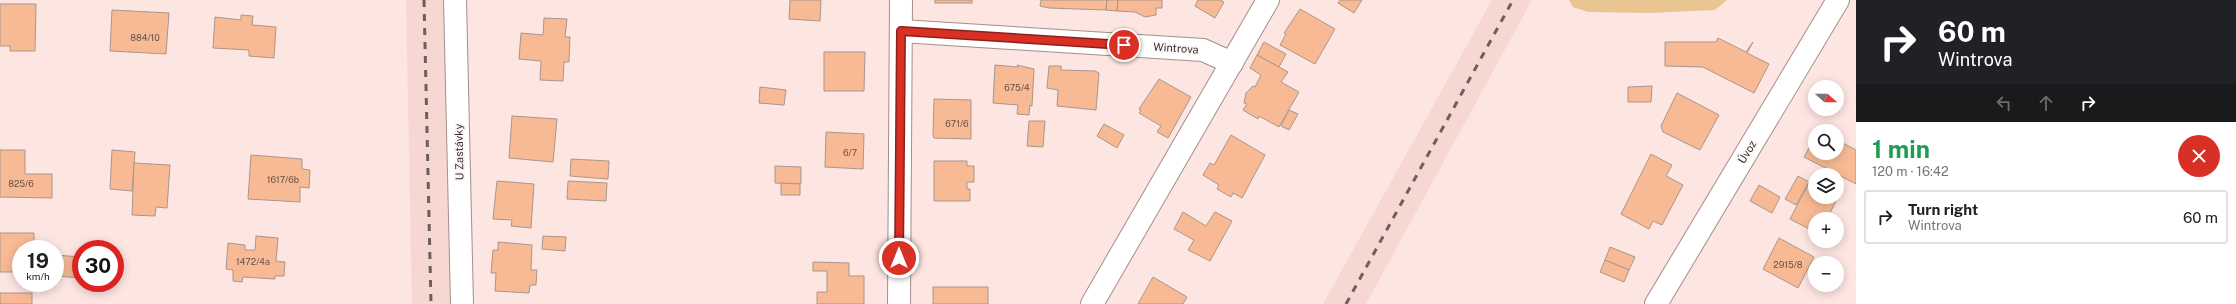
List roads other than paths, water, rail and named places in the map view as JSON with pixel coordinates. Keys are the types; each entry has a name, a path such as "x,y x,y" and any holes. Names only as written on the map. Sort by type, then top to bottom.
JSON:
{"street":[{"name":"U Zastávky","path":"455,0 462,304"},
{"path":"899,304 901,0"},
{"path":"1092,304 1268,0"},
{"name":"Úvoz","path":"1656,304 1838,0"},
{"name":"Wintrova","path":"901,31 1203,50 1232,63"}],"railway":[{"path":"424,0 431,304"},
{"path":"1346,304 1513,0"}]}
